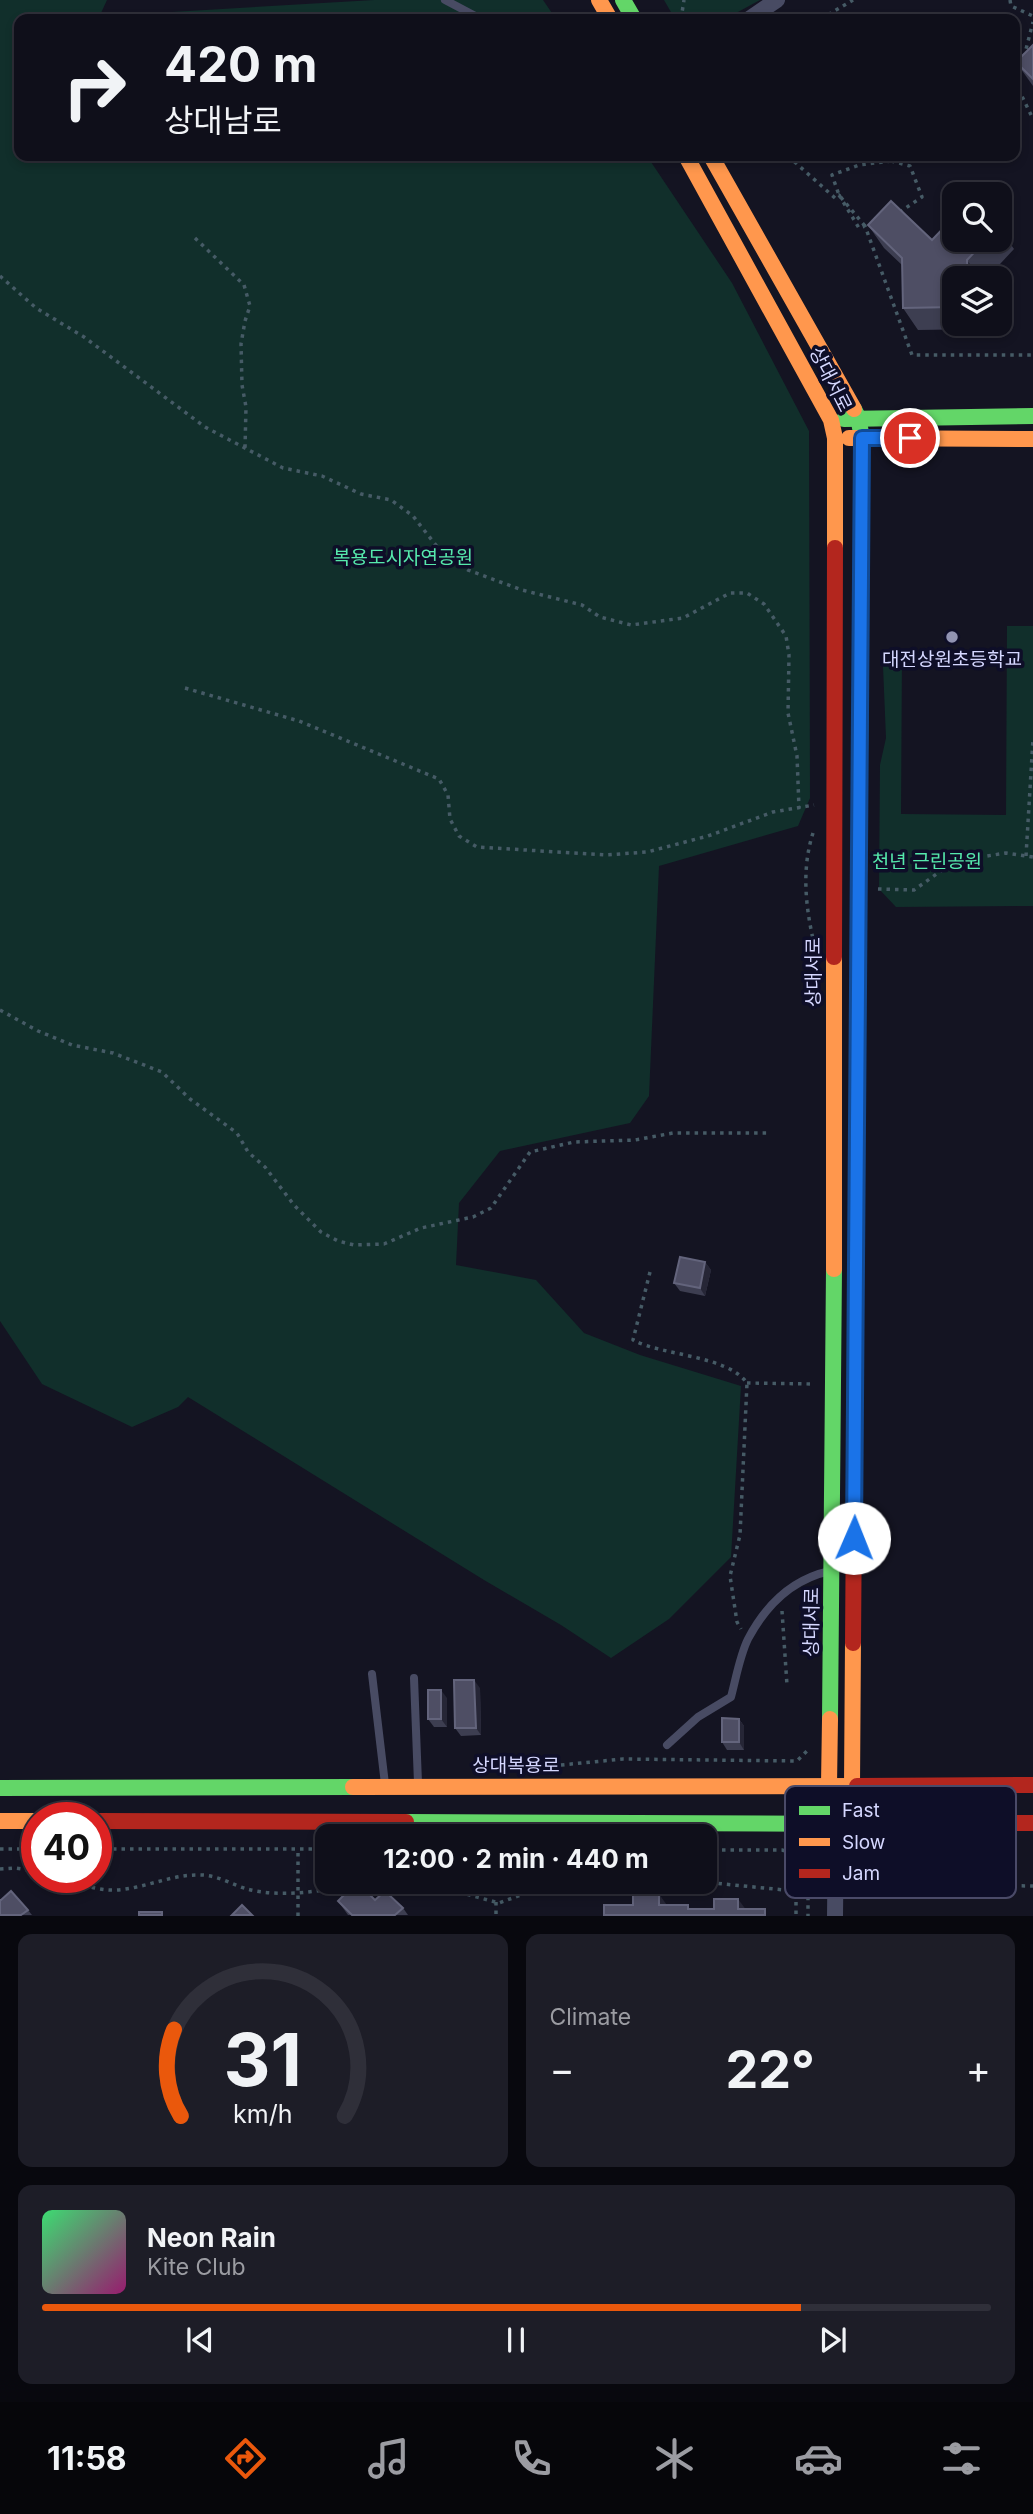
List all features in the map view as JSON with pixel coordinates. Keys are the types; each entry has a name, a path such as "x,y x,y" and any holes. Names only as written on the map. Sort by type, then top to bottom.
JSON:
{"street":[{"path":"757,14 777,0"},
{"name":"상대서로","path":"689,161 831,420 835,438 834,1383 829,1785"},
{"name":"상대서로","path":"714,161 858,417 862,438 852,1785"},
{"path":"831,420 858,417 1033,416"},
{"path":"835,438 1033,439"},
{"name":"상대복용로","path":"0,1788 1033,1785"},
{"path":"0,1821 21,1821"},
{"path":"112,1821 785,1824"},
{"path":"835,1898 835,1916"}],"lane":[{"path":"446,0 472,14"},
{"path":"667,1745 698,1717 731,1697 748,1640 779,1596 795,1584 833,1570"},
{"path":"372,1674 386,1787"},
{"path":"414,1678 418,1786"}],"path":[{"path":"829,14 853,0"},
{"path":"1010,0 1011,6 1033,16"},
{"path":"1020,69 1033,22"},
{"path":"1020,92 1033,119"},
{"path":"794,161 835,198 839,195"},
{"path":"891,161 910,166 922,197 879,226 865,226 859,228 839,195 832,175 859,165 891,161"},
{"path":"865,226 912,355 1033,355"},
{"path":"195,238 244,285 250,306 242,344 242,385 246,407 245,448"},
{"path":"0,276 36,308 84,337 205,427 283,468 322,476 361,494 391,500 413,516 442,553 468,570 522,590 582,605 600,617 631,625 683,618 730,593 747,593 764,604 786,636 790,666 788,713 797,756 799,808 774,812 708,836 647,852 606,855 477,846 460,836 450,820 448,795 439,779 299,721 185,688"},
{"path":"1026,856 1033,739"},
{"path":"877,889 914,890 955,861 1006,853 1033,858"},
{"path":"0,1010 38,1031 72,1045 113,1053 162,1072 190,1099 237,1133 248,1152 265,1167 294,1205 321,1232 338,1241 354,1245 384,1244 421,1228 473,1217 491,1208 530,1152 573,1142 635,1140 673,1133 771,1133"},
{"path":"650,1272 633,1340 645,1346 697,1358 740,1373 747,1383 740,1535 730,1576 737,1622 748,1640"},
{"path":"747,1383 834,1383"},
{"path":"779,1596 785,1629 787,1685"},
{"path":"554,1765 623,1759 797,1760 807,1754"},
{"path":"0,1849 21,1849"},
{"path":"112,1849 315,1850"},
{"path":"298,1849 298,1916"},
{"path":"717,1850 785,1851"},
{"path":"0,1869 21,1869"},
{"path":"112,1890 137,1887 181,1875 205,1875 249,1890 315,1890"},
{"path":"717,1883 785,1890"},
{"path":"466,1894 499,1903 523,1894"},
{"path":"796,1898 796,1916"},
{"path":"808,1898 808,1916"},
{"path":"496,1902 496,1916"}],"green space":[{"name":"복용도시자연공원","path":"0,0 107,0 101,13 155,13 374,0 543,0 553,14 14,14 14,161 650,161 732,283 809,431 810,798 798,826 659,866 649,1096 630,1123 500,1151 459,1203 456,1265 536,1280 584,1333 640,1355 741,1386 731,1557 669,1619 611,1658 188,1397 178,1407 132,1427 42,1384 0,1321"},
{"path":"664,0 760,0 734,14 672,14"},
{"name":"천년 근린공원","path":"1007,626 1033,626 1033,906 896,907 879,889 880,765 886,738 883,666 902,651 901,814 1006,815"}],"building":[{"path":"1033,45 1033,79 1020,66 1020,58"},
{"path":"891,201 932,240 942,230 942,252 975,252 967,260 967,266 942,266 942,307 903,308 902,258 868,225"},
{"path":"680,1257 705,1262 700,1288 674,1283"},
{"path":"454,1680 474,1680 476,1728 455,1728"},
{"path":"428,1690 441,1690 441,1719 428,1719"},
{"path":"722,1718 739,1719 739,1742 722,1742"},
{"path":"11,1891 28,1910 21,1915 0,1915 0,1900"},
{"path":"345,1894 369,1894 375,1900 382,1894 388,1894 403,1908 395,1915 352,1915 338,1901"},
{"path":"633,1894 659,1894 659,1905 688,1905 688,1909 714,1909 714,1899 738,1899 738,1909 765,1909 765,1915 604,1915 604,1905 633,1905"},
{"path":"242,1905 252,1915 232,1915"},
{"path":"139,1912 162,1912 162,1915 139,1915"}],"traffic: fast":[{"path":"623,0 631,14"},
{"path":"854,409 862,438 860,755"},
{"path":"844,419 1033,416"},
{"path":"830,1719 834,1269"},
{"path":"0,1788 353,1787"},
{"path":"406,1822 785,1824"}],"traffic: slow":[{"path":"599,0 607,14"},
{"path":"689,161 831,420 835,438 835,548"},
{"path":"714,161 854,409"},
{"path":"849,438 1033,439"},
{"path":"856,1241 860,755"},
{"path":"834,957 834,1269"},
{"path":"852,1786 853,1643"},
{"path":"829,1786 830,1719"},
{"path":"353,1787 785,1786"},
{"path":"0,1821 21,1821"}],"traffic: jam":[{"path":"834,957 835,548"},
{"path":"853,1643 856,1241"},
{"path":"857,1786 1033,1785"},
{"path":"112,1821 406,1822"},
{"path":"1016,1823 1033,1823"}],"place":[{"name":"대전상원초등학교","path":"952,637"}],"route":[{"path":"854,1538 862,438 910,438"}]}
